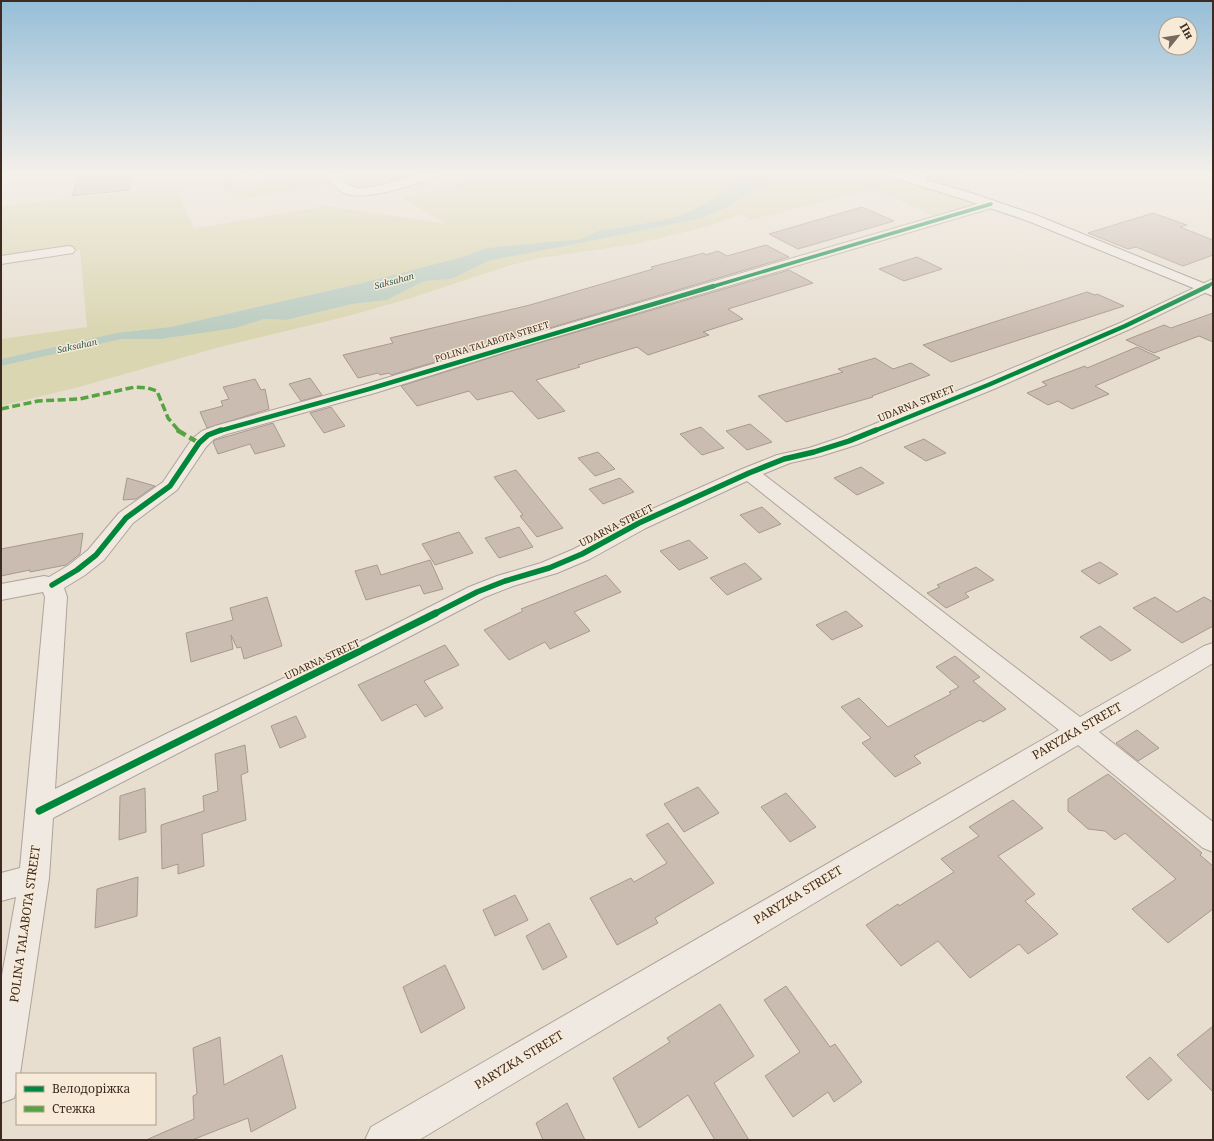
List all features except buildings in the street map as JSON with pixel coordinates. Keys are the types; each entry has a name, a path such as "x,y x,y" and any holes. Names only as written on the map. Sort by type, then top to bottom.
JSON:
{"street":[{"name":"POLINA TALABOTA STREET","path":"52,585 77,570 96,555 126,518 170,486 199,443 208,435 221,430 369,389 509,346 919,225"},
{"path":"1050,225 1209,287"},
{"path":"1,260 68,250"},
{"name":"UDARNA STREET","path":"39,811 179,740 374,646 477,592 505,581 549,568 582,554 639,523 749,473 784,460 849,440 988,385 1125,326 1209,287"},
{"path":"749,473 1078,730 1213,839"},
{"path":"1,592 44,584 52,585 56,597 39,811"},
{"name":"PARYZKA STREET","path":"384,1140 1078,730 1213,652"},
{"name":"POLINA TALABOTA STREET","path":"1,1085 34,878 39,811"},
{"path":"1,887 34,878"}],"shaded area":[{"path":"1,225 192,225 194,229 216,225 633,225 600,230 582,239 487,248 466,256 362,283 170,327 116,333 1,359 1,339 87,327 80,250 1,261"},
{"path":"668,225 712,225 636,244 540,258 511,265 408,299 344,317 220,347 79,387 1,406 1,366 122,339 161,339 236,328 264,319 286,320 352,304 387,300 424,281 451,279 488,261"}],"water":[{"name":"Saksahan","path":"633,225 668,225 488,261 451,279 424,281 387,300 352,304 286,320 264,319 236,328 161,339 122,339 1,366 1,359 116,333 170,327 362,283 466,256 487,248 582,239 600,230"}],"marked path":[{"path":"1,409 38,401 79,399 135,387 148,388 157,391 168,418 177,430 199,443"}],"cycle path":[{"path":"52,585 77,570 96,555 126,518 170,486 199,443 208,435 221,430 369,389 502,348 919,225"},
{"path":"39,811 179,740 374,645 477,592 505,581 549,568 582,554 639,523 749,473 784,459 814,452 849,441 988,385 1125,326 1213,283"}]}
